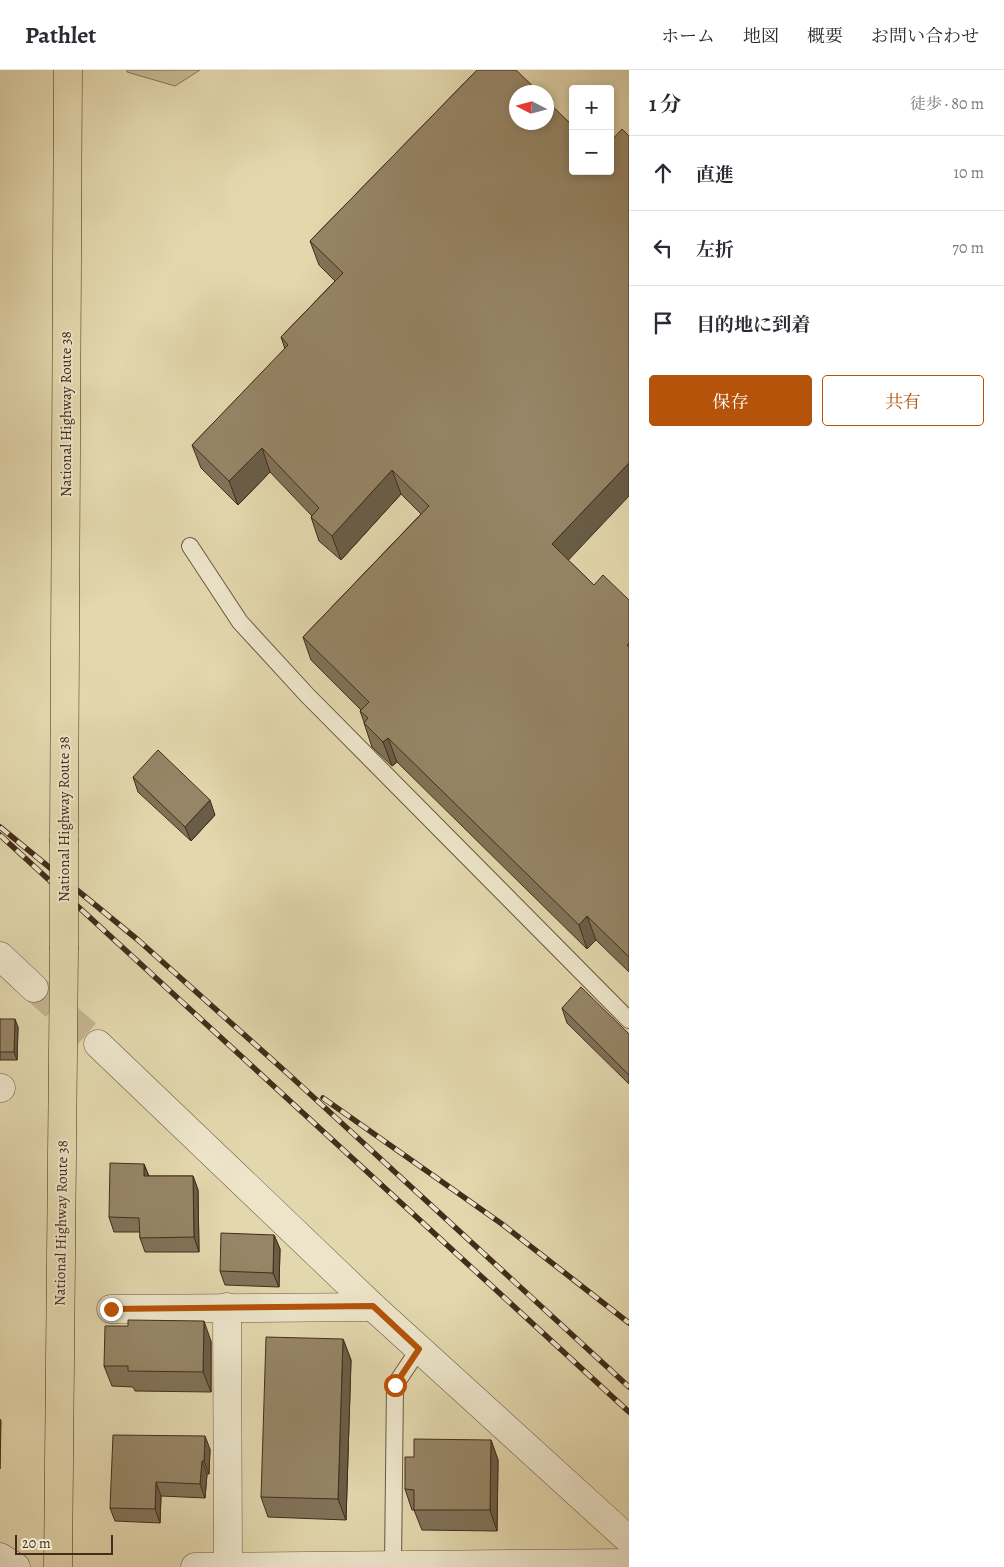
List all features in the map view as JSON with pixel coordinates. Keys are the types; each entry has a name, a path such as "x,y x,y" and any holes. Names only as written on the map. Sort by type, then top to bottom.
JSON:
{"highway":[{"name":"National Highway Route 38","path":"58,1567 64,949 68,70"}],"street":[{"path":"0,956 34,988"},
{"path":"98,1044 419,1349 629,1540"},
{"path":"111,1309 373,1306"},
{"path":"228,1307 228,1567"},
{"path":"0,1557 16,1567"},
{"path":"195,1567 629,1563"}],"lane":[{"path":"190,546 240,622 306,695 629,1020"},
{"path":"393,1565 395,1385 419,1349"}],"shaded area":[{"path":"127,70 200,70 175,86 127,72"}],"building":[{"path":"477,70 516,70 532,85 509,85 509,130 554,130 554,108 569,122 569,175 614,175 614,138 622,129 629,136 629,463 552,544 594,585 603,575 629,600 629,643 627,645 629,647 629,957 587,916 579,925 388,738 383,742 364,723 368,718 360,711 369,702 303,637 429,506 392,470 332,536 311,517 319,508 262,448 229,481 192,445 288,345 281,337 343,273 310,241"},
{"path":"158,750 210,800 185,827 133,777"},
{"path":"581,987 629,1034 629,1075 562,1008"},
{"path":"0,1019 15,1019 14,1052 0,1052"},
{"path":"110,1163 144,1164 144,1176 193,1176 194,1237 140,1238 139,1218 109,1217"},
{"path":"221,1233 274,1235 273,1273 220,1271"},
{"path":"128,1320 204,1321 203,1372 128,1371 128,1366 104,1366 105,1326 128,1326"},
{"path":"266,1337 343,1339 338,1499 261,1497"},
{"path":"113,1435 205,1436 204,1461 202,1461 200,1484 156,1482 155,1509 110,1508"},
{"path":"414,1439 491,1440 490,1510 414,1510 414,1490 405,1489 405,1457 414,1457"}],"tunnel":[{"path":"34,988 98,1044"}],"railway":[{"path":"0,827 138,940 286,1072 629,1387"},
{"path":"0,835 629,1412"},
{"path":"323,1098 502,1224 629,1323"}],"route":[{"path":"111,1309 373,1306 419,1349 395,1385"}]}
